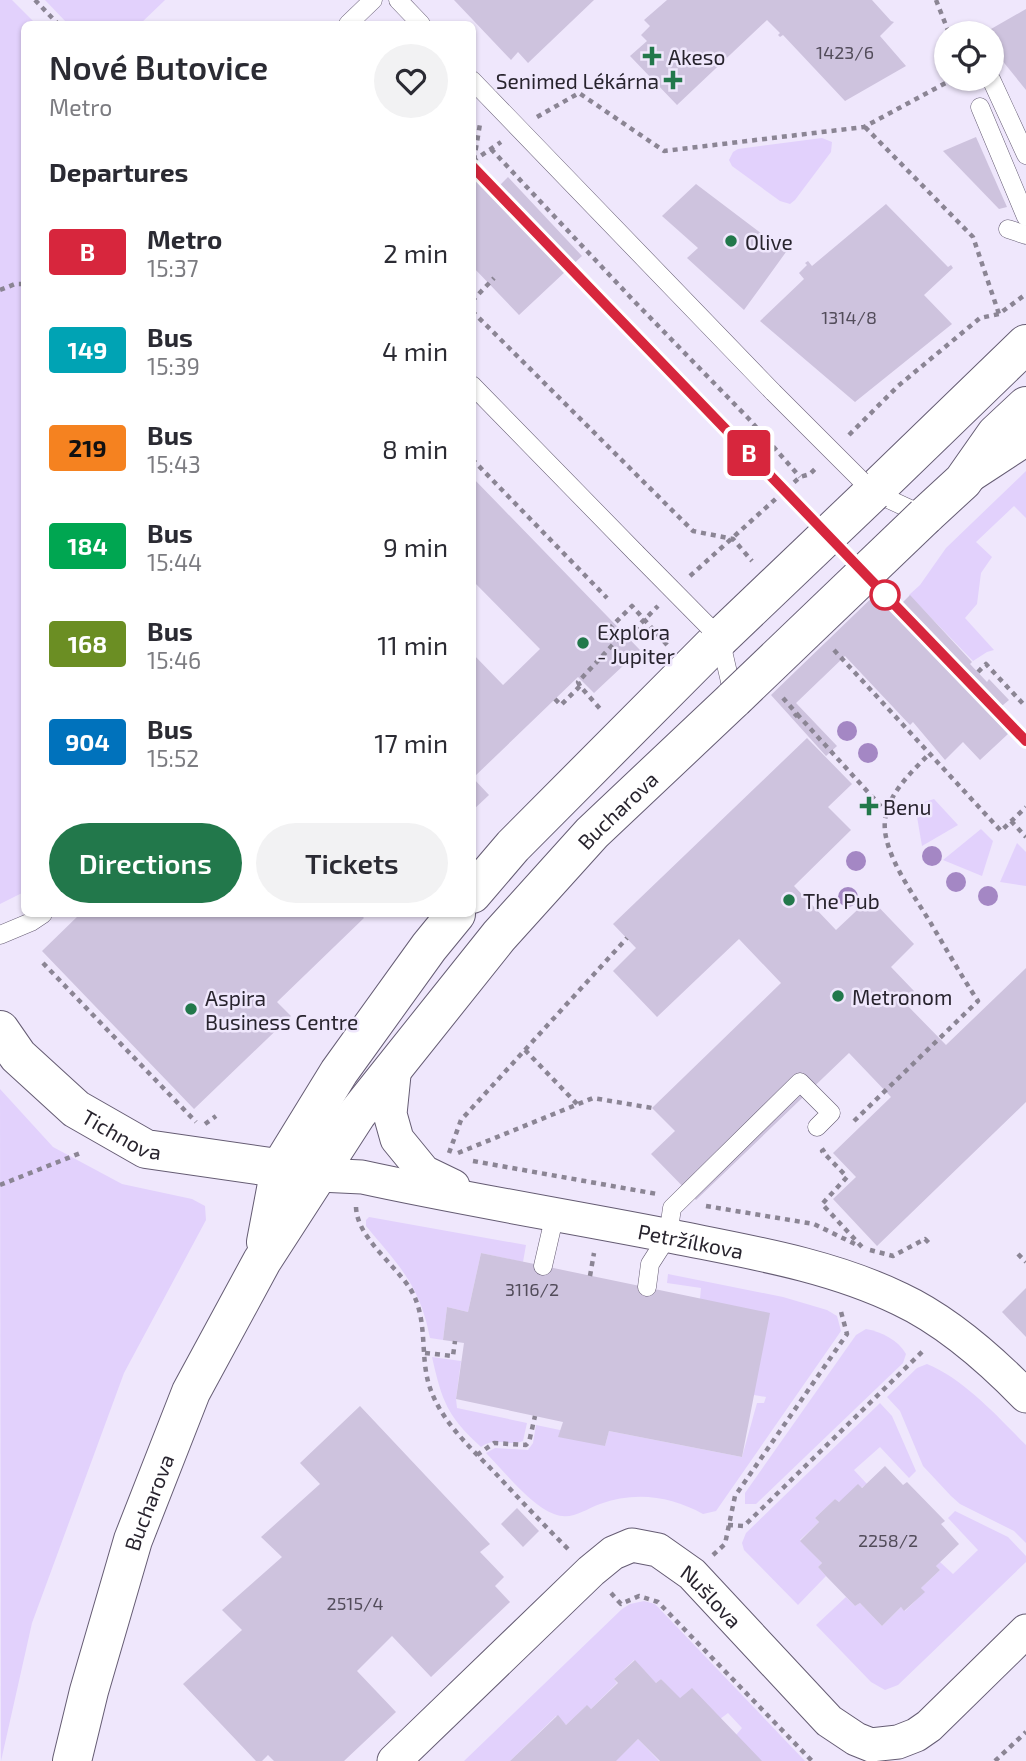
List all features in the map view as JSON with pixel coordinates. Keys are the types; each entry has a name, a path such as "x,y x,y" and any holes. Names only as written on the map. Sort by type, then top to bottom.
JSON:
{"main road":[{"path":"476,889 513,846 720,639 1026,344"},
{"name":"Bucharova","path":"72,1761 89,1691 133,1539 191,1392 262,1261 357,1114 499,936 592,833 963,481 996,434 1026,406"},
{"name":"Bucharova","path":"262,1261 280,1168 335,1078 454,917"},
{"name":"Tichnova","path":"0,1030 18,1056 76,1109 146,1149 319,1175"}],"street":[{"path":"963,481 1026,439"},
{"path":"395,1065 391,1124 404,1150 424,1172 493,1204"},
{"name":"Petržílkova","path":"319,1175 362,1177 555,1214 748,1252 849,1277 892,1295 956,1334 1026,1396"},
{"name":"Nušlova","path":"394,1761 591,1571 613,1553 632,1545 658,1550 692,1574 829,1721 871,1745 898,1742 929,1726 1026,1631"}],"lane":[{"path":"351,21 373,0"},
{"path":"398,0 418,21"},
{"path":"476,84 873,492 925,516"},
{"path":"997,91 1026,155"},
{"path":"981,107 1026,217"},
{"path":"1008,229 1026,235"},
{"path":"476,389 720,639 733,699"},
{"path":"0,935 38,917"},
{"path":"646,1287 650,1264 668,1236 672,1208 800,1082 831,1113 817,1127"},
{"path":"543,1266 555,1214"}],"path":[{"path":"35,0 55,21"},
{"path":"936,0 944,21"},
{"path":"551,108 579,93 664,151 864,127 934,89"},
{"path":"476,145 480,124"},
{"path":"864,127 973,237 999,314"},
{"path":"491,149 749,419 800,477"},
{"path":"476,297 494,278"},
{"path":"0,290 21,284"},
{"path":"839,444 898,386 980,318 999,314 1026,294"},
{"path":"476,315 693,531 733,539"},
{"path":"476,463 607,598"},
{"path":"690,576 800,477 810,474 820,464"},
{"path":"609,629 632,606 669,648"},
{"path":"605,715 578,682 621,636 624,639"},
{"path":"842,659 1000,831 1026,807"},
{"path":"978,672 986,664 1026,707"},
{"path":"555,699 561,705 582,684"},
{"path":"782,698 887,813"},
{"path":"792,719 797,714"},
{"path":"914,737 921,731"},
{"path":"852,1123 978,1001 895,861 886,839 885,822 889,805 904,779 929,754"},
{"path":"1010,821 1026,837"},
{"path":"626,938 461,1120 448,1157 593,1098 652,1108"},
{"path":"43,963 201,1127 216,1116"},
{"path":"525,1050 578,1105"},
{"path":"832,1142 822,1151 847,1177 821,1204 862,1247 893,1256 925,1239 930,1244"},
{"path":"0,1185 90,1149"},
{"path":"356,1207 362,1229 396,1269 418,1304 429,1383 438,1406 477,1455 621,1604 639,1596 658,1602 812,1761"},
{"path":"590,1276 594,1253"},
{"path":"1018,1254 1026,1262"},
{"path":"658,1602 725,1544 735,1496 847,1334 839,1304"},
{"path":"425,1353 453,1356 456,1341"},
{"path":"728,1525 744,1526 923,1350"},
{"path":"477,1455 494,1443 526,1445 535,1416"},
{"path":"995,1761 1026,1732"}],"shaded area":[{"path":"0,0 12,0 33,21 21,21 21,894 0,904"},
{"path":"45,0 165,0 143,21 65,21"},
{"path":"822,138 832,142 831,152 790,204 780,201 732,166 729,160 738,149"},
{"path":"1026,471 1026,518 1014,506 976,542 992,557 981,573 977,604 965,618 994,650 973,661 909,595 920,585 946,548"},
{"path":"934,799 958,825 922,846 915,805"},
{"path":"981,829 993,841 982,876 943,860"},
{"path":"1017,843 1026,852 1026,886 1000,882"},
{"path":"0,1089 53,1147 122,1184 192,1199 205,1206 206,1220 124,1373 32,1623 1,1761"},
{"path":"369,1217 526,1245 523,1262 481,1253 468,1312 447,1307 443,1340 430,1338 414,1290 398,1265 366,1226"},
{"path":"668,1274 783,1297 827,1310 837,1316 841,1331 716,1511 703,1514 678,1503 653,1497 613,1500 566,1516 545,1510 486,1453 495,1448 528,1450 533,1443 536,1425 560,1430 605,1446 609,1431 742,1457 757,1403 764,1403 766,1397 754,1395 700,1299 701,1288 667,1283"},
{"path":"866,1329 884,1335 899,1345 906,1354 903,1363 756,1504 745,1504 745,1493 856,1335"},
{"path":"432,1357 461,1361 457,1408 527,1423 523,1441 492,1442 481,1447 453,1417 443,1397"},
{"path":"927,1364 967,1389 1026,1445 1026,1543 1014,1531 960,1504 923,1466 900,1411 887,1397 917,1368"},
{"path":"880,1403 892,1416 916,1471 909,1478 880,1447 854,1470 867,1484 839,1502 835,1499 815,1518 819,1522 800,1540 822,1563 818,1567 826,1576 798,1605 744,1550 742,1543 746,1533"},
{"path":"955,1511 1008,1537 1026,1556 1026,1562 898,1685 885,1690 871,1682 816,1625 846,1597 855,1606 860,1603 882,1626 901,1607 905,1611 924,1592 921,1588 940,1570 936,1566 940,1562 953,1574 978,1550 948,1518"},
{"path":"644,1601 655,1604 805,1761 760,1761 736,1735 742,1728 728,1713 720,1719 691,1689 679,1699 661,1679 656,1683 634,1660 614,1679 617,1683 591,1709 586,1706 566,1725 556,1716 510,1761 464,1761 622,1609"},
{"path":"638,1739 659,1761 615,1761"}],"building":[{"path":"454,0 594,0 528,63 518,52 511,60"},
{"path":"667,0 872,0 894,22 880,36 906,66 845,101 783,35 778,35 780,33 767,20 677,105 630,56 647,41 641,35 650,26 644,20"},
{"path":"1026,9 1026,90 1004,63 1004,22"},
{"path":"976,137 1007,207 999,209 943,151"},
{"path":"476,164 498,187 508,177 582,256 519,315 476,270"},
{"name":"Olive","path":"696,184 786,252 744,310 687,258 698,248 662,216"},
{"path":"886,204 948,267 951,265 953,268 924,295 952,324 855,402 760,321 804,279 799,273 807,265 805,263 808,261 812,266"},
{"name":"Explora - Jupiter","path":"476,481 640,650 594,693 578,677 476,775 476,657 503,685 540,649 476,584"},
{"path":"882,588 899,606 910,595 972,662 970,664 1009,700 991,715 1008,734 980,760 963,742 945,760 913,722 910,725 845,656 796,703 837,746 826,756 771,695"},
{"name":"Metronom","path":"807,738 852,784 828,807 851,830 794,886 836,930 870,898 914,944 891,967 914,991 903,1001 946,1045 1026,968 1026,1102 877,1246 833,1199 856,1177 833,1153 891,1097 849,1053 696,1200 651,1154 675,1131 652,1108 781,983 739,939 657,1017 613,971 636,948 613,924"},
{"name":"Explora - Jupiter","path":"476,781 489,795 476,807"},
{"name":"Aspira Business Centre","path":"77,917 364,918 277,1002 291,1016 194,1109 42,951"},
{"path":"481,1253 770,1313 742,1457 609,1431 605,1446 558,1437 563,1422 456,1399 464,1343 443,1340 447,1307 468,1312"},
{"path":"1026,1288 1026,1337 1002,1312"},
{"path":"360,1406 490,1544 480,1552 504,1577 495,1586 510,1602 431,1677 392,1636 357,1671 396,1712 344,1761 274,1761 268,1755 262,1761 256,1761 183,1684 242,1630 222,1610 282,1557 261,1537 320,1484 300,1463"},
{"path":"885,1466 903,1485 907,1482 945,1521 941,1524 959,1544 936,1566 940,1570 921,1588 925,1592 904,1611 901,1607 882,1626 860,1603 855,1606 826,1576 818,1567 822,1563 800,1541 819,1522 815,1518 835,1499 839,1502 858,1484 862,1488"},
{"path":"517,1508 539,1531 523,1547 501,1524"},
{"path":"635,1660 656,1683 661,1679 680,1698 692,1688 762,1761 660,1761 638,1739 616,1761 510,1761 558,1715 566,1725 587,1705 591,1709 618,1683 614,1679"}],"metro line":[{"name":"B","path":"476,170 1026,741"}],"place":[{"name":"Akeso","path":"652,56"},
{"name":"Senimed Lékárna","path":"673,80"},
{"name":"Olive","path":"731,241"},
{"name":"Explora - Jupiter","path":"583,643"},
{"name":"Benu","path":"869,806"},
{"name":"The Pub","path":"789,900"},
{"name":"Metronom","path":"838,996"},
{"name":"Aspira Business Centre","path":"191,1009"}]}
